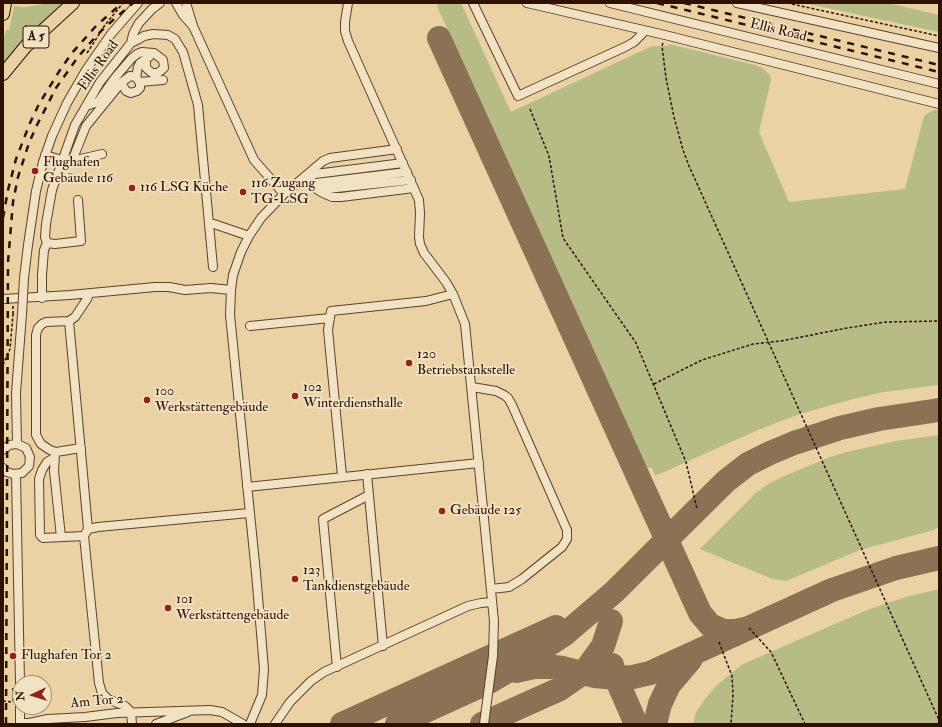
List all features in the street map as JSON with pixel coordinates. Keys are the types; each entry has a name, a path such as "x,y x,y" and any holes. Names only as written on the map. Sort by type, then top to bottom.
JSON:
{"highway":[{"path":"3,14 5,3"},
{"name":"A 5","path":"3,74 26,46 73,3"}],"street":[{"path":"17,444 16,394 24,278 33,206 45,155 59,120 86,70 111,34 138,3"},
{"name":"Ellis Road","path":"42,298 44,250 47,243 45,237 46,224 52,190 75,125 100,82 131,44 133,34 139,23 160,3"},
{"path":"176,3 183,15 193,26"},
{"path":"186,3 193,26 254,160 284,194"},
{"path":"348,3 345,22 345,31 348,41 419,200 420,244 424,253 446,282 453,294 465,324 494,628 494,656 484,724"},
{"path":"473,3 518,96 625,47 634,42 645,31"},
{"path":"528,3 665,35 939,104"},
{"name":"Ellis Road","path":"610,3 939,84"},
{"path":"737,3 939,48"},
{"path":"131,44 144,36 153,34 168,34 175,39 183,52 198,105 213,267"},
{"path":"86,106 98,102 114,79 137,54 148,52 154,53 163,60 164,68 155,74 149,72 146,68 146,62"},
{"path":"123,86 126,91 132,93 137,91 140,88 138,67 140,63 150,57 160,57"},
{"path":"72,161 82,133 94,114 126,77 130,76 138,79 163,80"},
{"path":"304,181 318,164 330,158 397,149"},
{"path":"45,155 72,161 102,154"},
{"path":"250,724 262,695 264,682 256,581 230,315 231,290 235,270 249,236 266,212 284,194 304,181 315,174 403,163"},
{"path":"304,181 316,183 407,172"},
{"path":"304,181 332,197 341,197 412,184"},
{"path":"47,243 55,244 81,241 78,200"},
{"path":"209,224 214,224 249,236"},
{"path":"3,299 42,298 162,286 185,290 211,288 231,290"},
{"path":"61,538 55,455 41,444 35,430 36,335 38,328 46,322 69,321 75,317 89,294"},
{"path":"342,476 328,330 331,311 426,301 453,294"},
{"path":"250,326 330,318"},
{"path":"69,321 81,448 86,533 99,683 102,693 108,699 125,706 131,712 132,724"},
{"path":"472,387 496,392 508,398 567,530 567,539 562,547 522,579 510,587 491,589"},
{"path":"3,450 8,445 22,445 29,452 30,462 26,470 16,474 10,473 3,468"},
{"path":"81,448 55,455 47,462 42,470 39,479 40,535 43,538 61,538 86,533 98,527 249,512"},
{"path":"247,487 479,463"},
{"path":"16,474 20,675"},
{"path":"367,474 383,646"},
{"path":"337,666 323,519 369,495"},
{"path":"275,724 290,702 311,681 324,672 468,606 492,602"},
{"path":"156,724 192,710"},
{"name":"Am Tor 2","path":"20,724 30,724 48,718 98,720 131,712 192,710 222,712 243,724"}],"path":[{"path":"787,3 939,36"},
{"path":"665,35 662,46 666,78 682,150 939,720"},
{"path":"530,109 549,156 563,238 636,343 686,462 697,509"},
{"path":"3,365 10,349 13,314"},
{"path":"654,384 702,360 753,344 780,341 886,322 939,321"},
{"path":"749,628 772,652 805,724"},
{"path":"719,642 732,676 733,695 731,724"}],"green space":[{"path":"50,3 66,3 3,67 3,41 6,30 9,30 14,6 24,7"},
{"path":"438,3 461,3 511,112 652,46 668,46 669,44 762,68 770,75 771,80 759,132 789,202 905,189 925,115 934,110 939,110 939,385 884,392 800,414 758,430 655,476 652,468 643,466 437,6"},
{"path":"804,3 888,3 939,15 939,32"},
{"path":"939,435 939,527 934,530 860,550 786,581 770,578 700,549 756,493 768,484 782,477 830,457 847,452 896,441"},
{"path":"939,589 939,724 693,724 696,712 705,699 716,686 741,665 867,610 906,597"}],"taxiway":[{"path":"439,38 700,613 710,625 723,631 736,631 749,628"},
{"path":"397,724 491,681 565,634 614,592 726,481 748,464 794,443 840,428 879,419 939,410"},
{"path":"516,671 534,667 554,667 594,676 616,678 633,677 650,673 832,590 896,568 939,558"},
{"path":"482,724 560,689 580,675 603,646 611,621"},
{"path":"342,724 556,627"},
{"path":"655,724 660,704 669,685 691,659"},
{"path":"612,665 636,724"}],"railway":[{"path":"3,218 16,159 39,104 72,53 96,26 122,3"},
{"path":"6,724 8,262 13,202 18,177 29,143 56,88 90,43 104,28 133,3"},
{"path":"657,3 939,72"},
{"path":"684,3 939,65"}],"place":[{"name":"Flughafen Gebäude 116","path":"35,171"},
{"name":"116 LSG Küche","path":"132,188"},
{"name":"116 Zugang TG-LSG","path":"243,192"},
{"name":"120 Betriebstankstelle","path":"409,363"},
{"name":"102 Winterdiensthalle","path":"295,396"},
{"name":"100 Werkstättengebäude","path":"147,400"},
{"name":"Gebäude 125","path":"442,511"},
{"name":"123 Tankdienstgebäude","path":"295,579"},
{"name":"101 Werkstättengebäude","path":"168,608"},
{"name":"Flughafen Tor 2","path":"13,656"}]}
